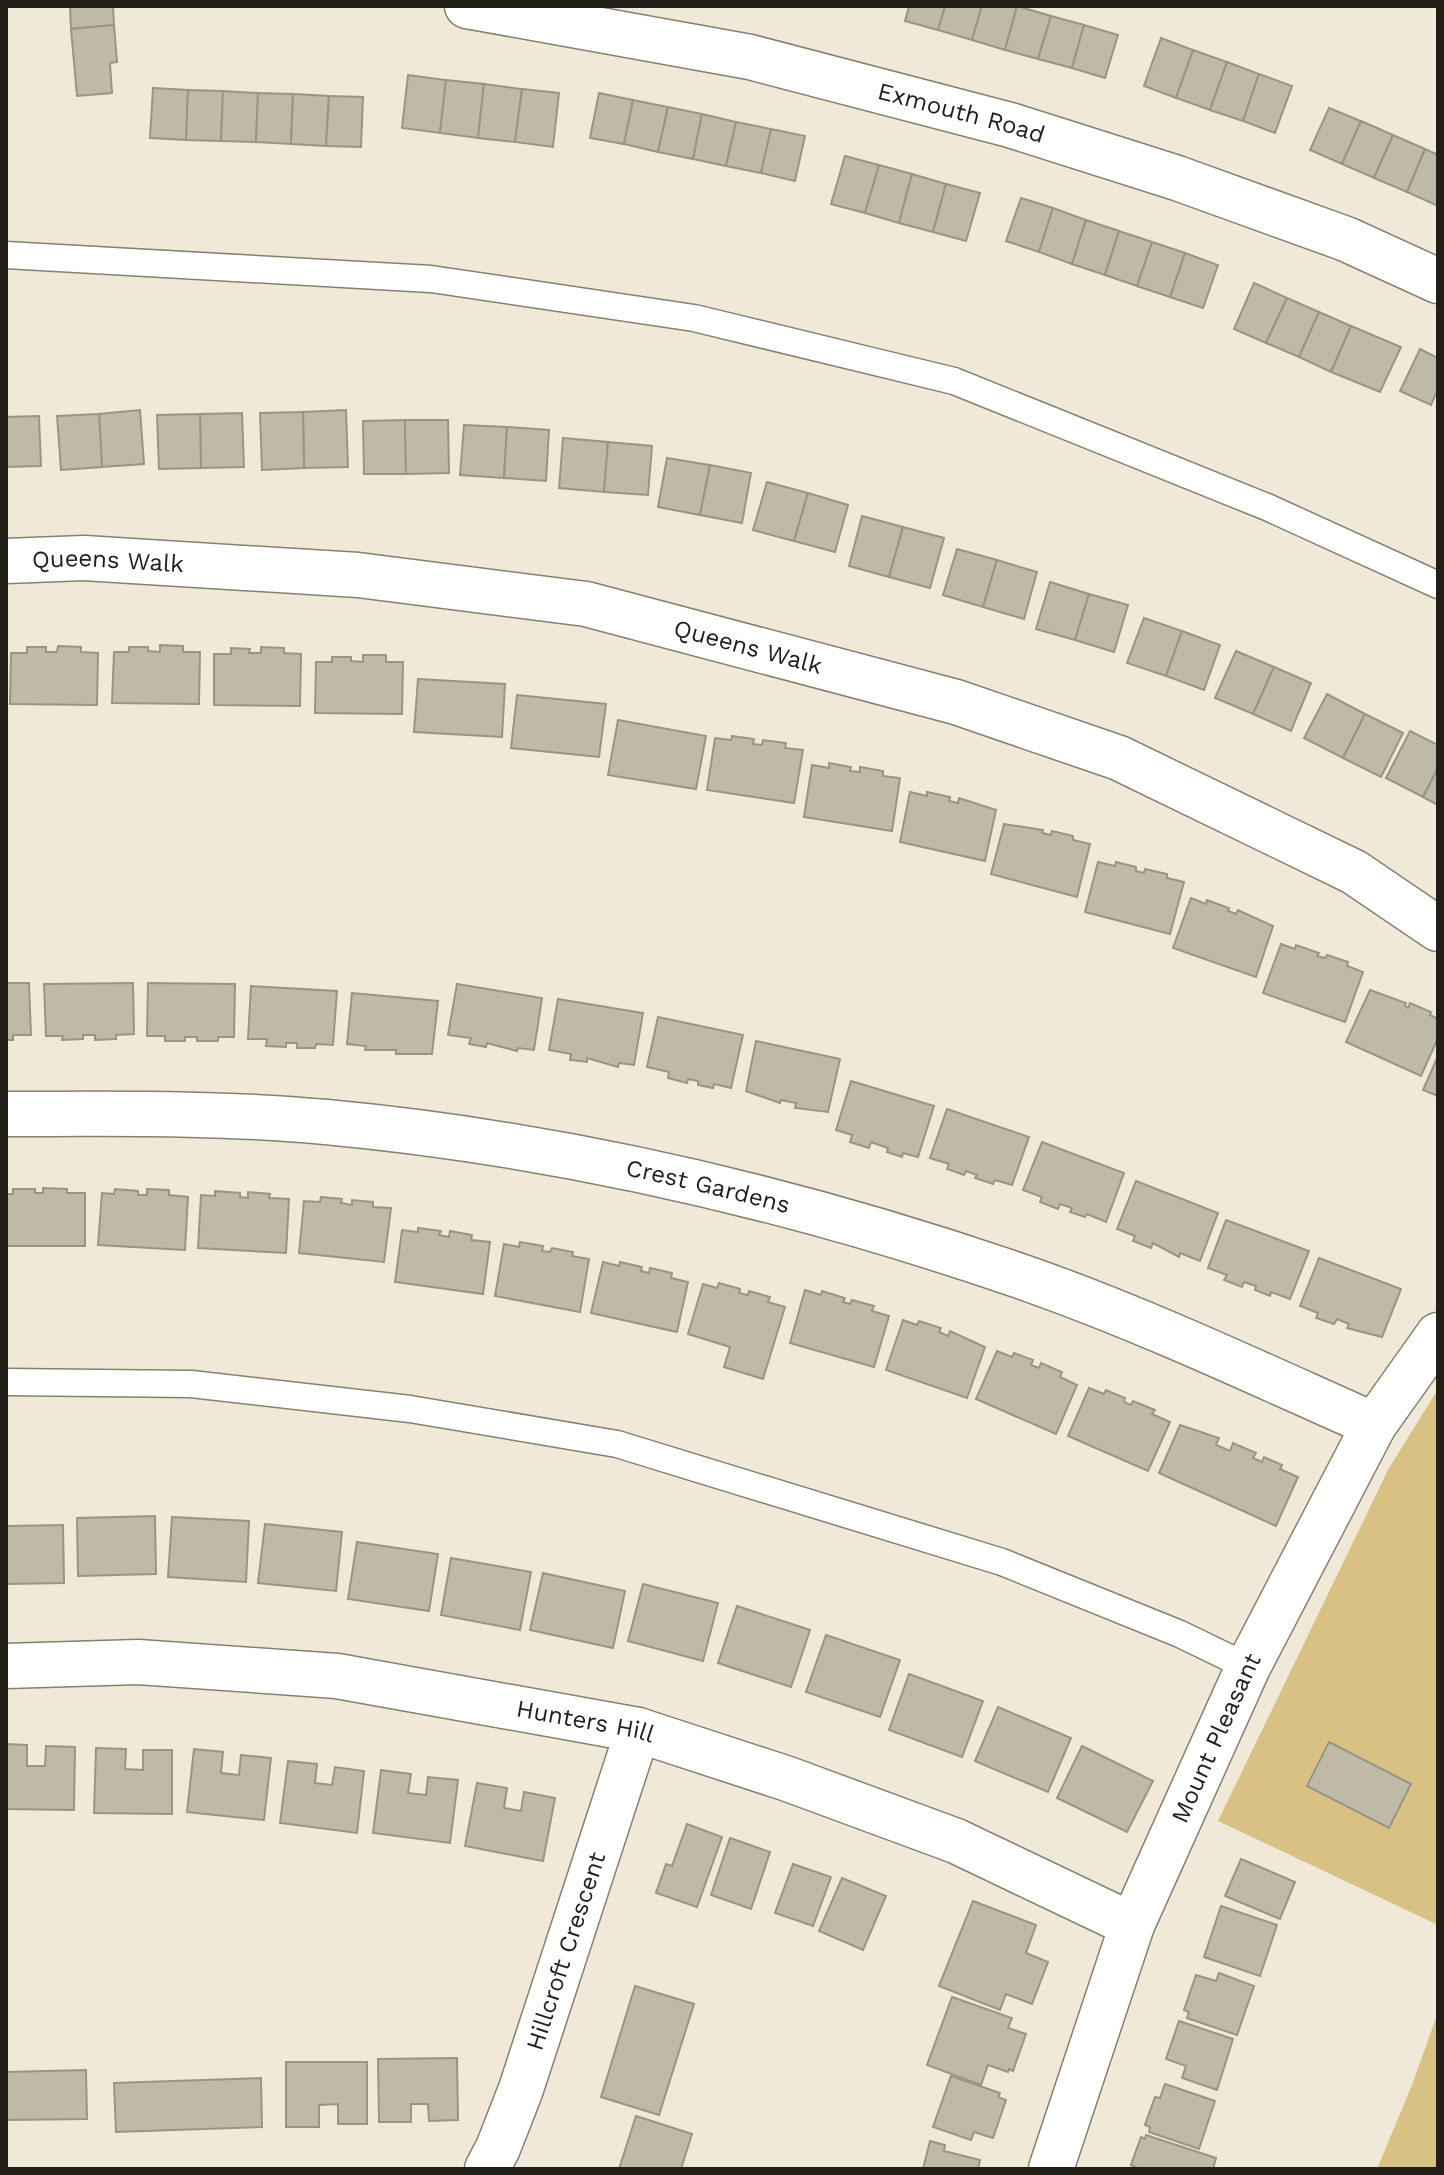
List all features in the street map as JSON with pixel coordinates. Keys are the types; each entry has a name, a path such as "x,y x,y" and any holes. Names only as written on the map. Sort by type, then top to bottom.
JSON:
{"street":[{"name":"Exmouth Road","path":"467,6 750,57 1010,125 1177,178 1332,234 1438,281"},
{"name":"Queens Walk","path":"6,561 84,558 358,575 586,604 956,702 1119,758 1354,872 1438,929"},
{"name":"Crest Gardens","path":"6,1114 180,1114 326,1122 612,1164 759,1198 1021,1277 1200,1347 1374,1425"},
{"name":"Mount Pleasant","path":"1051,2169 1132,1925 1248,1667 1374,1425 1438,1335"},
{"name":"Hunters Hill","path":"6,1666 138,1662 337,1676 638,1730 788,1779 956,1841 1132,1925"},
{"name":"Hillcroft Crescent","path":"487,2169 521,2089 638,1730"}],"lane":[{"path":"6,255 431,279 694,318 954,381 1267,507 1438,585"},
{"path":"6,1382 191,1384 410,1409 617,1444 1002,1562 1180,1634 1248,1667"}],"shaded area":[{"path":"1438,1389 1438,1925 1218,1821 1388,1470"},
{"path":"1438,2012 1438,2169 1377,2169 1414,2080"}],"building":[{"path":"70,6 113,6 114,25 71,29"},
{"path":"909,6 945,6 938,30 905,21"},
{"path":"945,6 982,6 972,40 938,30"},
{"path":"982,6 1017,6 1005,50 972,40"},
{"path":"1017,6 1051,16 1038,59 1005,50"},
{"path":"1051,16 1084,25 1072,68 1038,59"},
{"path":"114,25 117,62 110,63 112,93 77,96 71,29"},
{"path":"1084,25 1118,35 1105,78 1072,68"},
{"path":"1161,38 1193,50 1176,98 1144,86"},
{"path":"1193,50 1227,62 1210,110 1176,98"},
{"path":"1227,62 1259,74 1243,121 1210,110"},
{"path":"1259,74 1292,86 1275,133 1243,121"},
{"path":"408,75 446,80 440,133 402,128"},
{"path":"446,80 484,84 478,138 440,133"},
{"path":"484,84 522,89 515,142 478,138"},
{"path":"153,88 188,90 186,140 150,138"},
{"path":"522,89 559,93 553,147 515,142"},
{"path":"188,90 223,91 221,141 186,140"},
{"path":"223,91 258,93 256,142 221,141"},
{"path":"258,93 293,94 291,144 256,142"},
{"path":"599,93 633,100 624,144 590,138"},
{"path":"293,94 329,96 326,146 291,144"},
{"path":"329,96 363,97 361,147 326,146"},
{"path":"633,100 668,107 658,152 624,144"},
{"path":"668,107 702,114 693,159 658,152"},
{"path":"1329,108 1361,121 1342,164 1310,150"},
{"path":"702,114 736,122 726,166 693,159"},
{"path":"1361,121 1393,135 1374,178 1342,164"},
{"path":"736,122 771,129 761,173 726,166"},
{"path":"771,129 805,136 795,181 761,173"},
{"path":"1393,135 1425,149 1407,192 1374,178"},
{"path":"1425,149 1438,155 1438,206 1407,192"},
{"path":"845,156 879,165 865,213 831,204"},
{"path":"879,165 912,174 899,223 865,213"},
{"path":"912,174 946,184 933,232 899,223"},
{"path":"946,184 980,193 966,241 933,232"},
{"path":"1021,198 1053,208 1039,252 1006,241"},
{"path":"1053,208 1086,220 1072,264 1039,252"},
{"path":"1086,220 1119,231 1105,275 1072,264"},
{"path":"1119,231 1152,242 1137,286 1105,275"},
{"path":"1152,242 1185,253 1170,297 1137,286"},
{"path":"1185,253 1218,265 1203,308 1170,297"},
{"path":"1254,283 1287,298 1266,343 1234,329"},
{"path":"1287,298 1319,312 1299,357 1266,343"},
{"path":"1319,312 1351,326 1331,372 1299,357"},
{"path":"1351,326 1401,347 1380,392 1331,372"},
{"path":"1420,349 1438,358 1438,389 1431,405 1400,391"},
{"path":"140,410 144,464 102,467 99,414"},
{"path":"346,410 348,467 304,468 303,412"},
{"path":"303,412 304,468 262,470 260,413"},
{"path":"242,413 244,467 201,468 200,414"},
{"path":"99,414 102,467 61,470 57,416"},
{"path":"200,414 201,468 159,469 157,415"},
{"path":"39,416 41,466 6,467 6,417"},
{"path":"405,420 406,474 364,474 363,421"},
{"path":"405,420 448,420 449,473 406,474"},
{"path":"464,425 507,427 504,478 460,475"},
{"path":"507,427 549,430 546,481 504,478"},
{"path":"563,438 608,442 604,492 559,488"},
{"path":"608,442 652,446 648,495 604,492"},
{"path":"667,458 710,465 700,515 658,507"},
{"path":"710,465 751,473 742,523 700,515"},
{"path":"767,482 808,493 794,541 753,530"},
{"path":"808,493 848,505 835,552 794,541"},
{"path":"862,516 903,527 889,577 849,566"},
{"path":"903,527 944,538 930,588 889,577"},
{"path":"957,549 997,560 983,607 943,595"},
{"path":"997,560 1037,572 1024,619 983,607"},
{"path":"1050,582 1089,594 1075,640 1036,629"},
{"path":"1089,594 1128,605 1114,652 1075,640"},
{"path":"1144,618 1182,631 1166,676 1127,663"},
{"path":"1182,631 1220,645 1204,690 1166,676"},
{"path":"160,645 183,646 183,652 200,652 199,704 112,703 114,652 129,652 129,647 148,647 148,651 160,652"},
{"path":"58,646 81,647 81,652 98,653 97,705 10,704 11,653 27,653 27,647 46,647 46,652 57,652"},
{"path":"261,647 284,648 284,653 301,654 300,706 214,705 214,654 231,654 231,648 261,653"},
{"path":"1236,651 1274,667 1253,714 1215,698"},
{"path":"363,655 386,655 386,662 403,662 402,714 315,713 316,662 332,662 332,657 351,657 351,661 363,662"},
{"path":"1274,667 1311,683 1291,731 1253,714"},
{"path":"418,679 505,684 502,737 414,732"},
{"path":"1327,694 1365,714 1343,758 1304,738"},
{"path":"517,695 606,704 599,757 511,748"},
{"path":"1365,714 1403,733 1381,777 1343,758"},
{"path":"618,720 706,736 696,789 608,775"},
{"path":"1410,731 1438,745 1438,768 1423,797 1386,778"},
{"path":"732,736 754,739 753,744 762,745 763,740 786,743 785,748 803,750 794,803 707,790 715,738 731,740"},
{"path":"829,763 851,767 850,771 860,772 860,767 883,771 883,776 900,778 892,831 804,817 812,765 829,768"},
{"path":"1438,768 1438,805 1423,797"},
{"path":"910,792 950,797 949,801 958,803 959,798 996,810 985,861 900,842"},
{"path":"1004,824 1043,830 1042,833 1051,835 1052,831 1090,844 1077,897 991,874"},
{"path":"1098,862 1115,866 1116,862 1136,867 1136,871 1144,873 1145,869 1167,874 1167,878 1184,882 1170,934 1085,912"},
{"path":"1191,898 1206,904 1207,900 1236,914 1238,910 1273,926 1256,977 1173,948"},
{"path":"1281,944 1295,949 1296,945 1319,953 1317,956 1325,958 1327,955 1348,962 1347,966 1363,972 1345,1022 1263,993"},
{"path":"6,983 29,983 31,1035 13,1035 13,1040 6,1040"},
{"path":"133,983 134,1034 95,1040 95,1035 62,1040 63,1036 46,1036 44,984"},
{"path":"148,983 235,984 234,1037 218,1037 218,1041 197,1041 197,1037 185,1037 185,1041 165,1041 165,1036 147,1036"},
{"path":"457,984 542,998 534,1050 518,1048 517,1051 487,1043 486,1047 469,1044 471,1038 448,1035"},
{"path":"251,986 337,991 333,1045 316,1044 315,1048 297,1048 297,1043 286,1043 286,1047 266,1046 267,1039 248,1039"},
{"path":"1370,990 1406,1003 1408,1008 1410,1003 1431,1012 1430,1015 1438,1019 1438,1038 1421,1076 1346,1042"},
{"path":"352,993 438,1001 432,1054 396,1054 396,1050 365,1050 366,1046 347,1044"},
{"path":"558,999 643,1013 634,1065 619,1063 618,1067 587,1058 587,1062 570,1060 571,1054 549,1050"},
{"path":"658,1017 743,1035 731,1088 714,1084 713,1088 698,1085 698,1081 688,1079 687,1083 668,1078 669,1072 647,1067"},
{"path":"756,1041 840,1059 828,1112 795,1108 796,1103 781,1100 780,1103 746,1091"},
{"path":"1438,1056 1438,1096 1423,1090"},
{"path":"851,1081 934,1106 918,1157 903,1153 902,1157 871,1142 869,1148 850,1142 852,1135 836,1130"},
{"path":"947,1109 1029,1137 1012,1185 995,1180 993,1184 975,1178 977,1175 966,1171 964,1175 947,1169 949,1164 930,1158"},
{"path":"1042,1142 1124,1173 1106,1222 1087,1214 1085,1217 1070,1212 1072,1208 1060,1204 1058,1209 1040,1202 1042,1197 1023,1190"},
{"path":"1136,1181 1218,1213 1200,1261 1180,1253 1179,1257 1153,1243 1151,1248 1133,1241 1135,1236 1117,1229"},
{"path":"43,1188 85,1193 85,1246 6,1246 6,1194 13,1194 13,1189 35,1189 35,1193 43,1193"},
{"path":"115,1189 138,1191 138,1195 147,1195 147,1189 169,1190 169,1195 188,1197 185,1250 98,1245 102,1193 114,1194"},
{"path":"215,1191 240,1193 240,1197 248,1198 248,1192 289,1199 286,1253 198,1248 201,1195 215,1196"},
{"path":"321,1197 342,1199 341,1203 352,1205 352,1200 373,1202 373,1207 391,1208 384,1262 299,1253 304,1201 320,1202"},
{"path":"1226,1220 1309,1251 1290,1299 1271,1292 1270,1296 1244,1282 1242,1287 1224,1280 1227,1275 1208,1268"},
{"path":"418,1228 441,1231 439,1235 449,1237 450,1231 472,1235 471,1240 490,1242 483,1294 395,1282 402,1230 418,1232"},
{"path":"520,1242 543,1246 542,1251 550,1252 552,1248 589,1259 580,1312 495,1296 504,1244 519,1247"},
{"path":"1319,1258 1401,1289 1382,1337 1347,1328 1349,1324 1337,1319 1334,1324 1316,1318 1318,1313 1300,1306"},
{"path":"603,1262 642,1267 641,1271 649,1273 650,1268 672,1273 671,1278 688,1282 677,1332 591,1313"},
{"path":"719,1283 740,1289 739,1293 748,1295 749,1291 770,1297 768,1302 785,1307 763,1379 724,1367 730,1347 688,1334 703,1284 717,1288"},
{"path":"805,1290 845,1298 843,1302 850,1304 852,1300 874,1306 872,1311 889,1316 874,1367 790,1343"},
{"path":"903,1320 941,1328 939,1332 948,1336 950,1331 985,1347 967,1398 886,1370"},
{"path":"997,1351 1033,1360 1031,1365 1039,1368 1041,1363 1062,1372 1060,1377 1077,1385 1056,1434 976,1399"},
{"path":"1089,1388 1104,1394 1106,1390 1125,1398 1124,1402 1131,1405 1133,1401 1155,1410 1152,1414 1170,1422 1148,1471 1068,1436"},
{"path":"1180,1425 1219,1438 1216,1445 1230,1451 1233,1443 1256,1453 1253,1458 1262,1462 1264,1457 1298,1477 1276,1526 1159,1473"},
{"path":"155,1516 156,1574 78,1576 77,1518"},
{"path":"172,1517 249,1521 246,1582 168,1577"},
{"path":"265,1524 342,1532 336,1591 258,1583"},
{"path":"63,1525 64,1583 6,1584 6,1526"},
{"path":"357,1542 438,1554 429,1611 348,1599"},
{"path":"451,1558 531,1572 520,1630 441,1615"},
{"path":"543,1573 625,1591 613,1648 530,1630"},
{"path":"643,1584 718,1603 703,1661 628,1641"},
{"path":"737,1606 810,1630 791,1687 718,1663"},
{"path":"826,1635 900,1660 880,1717 806,1692"},
{"path":"909,1674 983,1701 962,1757 889,1730"},
{"path":"998,1707 1071,1738 1048,1792 975,1761"},
{"path":"1329,1742 1411,1784 1389,1828 1307,1786"},
{"path":"6,1744 27,1745 27,1766 45,1766 46,1746 75,1747 74,1810 6,1809"},
{"path":"1082,1746 1153,1781 1127,1832 1057,1798"},
{"path":"96,1748 126,1749 125,1769 143,1770 143,1750 172,1750 172,1814 94,1813"},
{"path":"194,1749 223,1752 221,1773 239,1775 241,1755 271,1758 264,1820 187,1812"},
{"path":"288,1761 317,1764 315,1783 332,1785 335,1767 364,1771 357,1833 280,1823"},
{"path":"381,1770 411,1774 408,1793 426,1795 428,1777 458,1780 450,1843 373,1833"},
{"path":"477,1783 507,1788 504,1808 521,1811 524,1792 555,1798 543,1861 465,1846"},
{"path":"687,1824 722,1837 697,1907 656,1893 666,1864 672,1866"},
{"path":"730,1838 770,1852 751,1909 711,1895"},
{"path":"1241,1859 1295,1882 1280,1919 1225,1896"},
{"path":"793,1864 831,1877 813,1926 775,1913"},
{"path":"842,1878 886,1896 863,1950 819,1931"},
{"path":"973,1901 1036,1925 1026,1953 1048,1962 1032,2004 1006,1994 1000,2010 939,1986"},
{"path":"1221,1906 1277,1925 1260,1976 1204,1957"},
{"path":"1219,1973 1254,1986 1237,2035 1187,2018 1189,2012 1184,2010 1196,1975 1216,1981"},
{"path":"635,1986 694,2004 659,2115 601,2097"},
{"path":"952,1997 1012,2018 1008,2028 1026,2034 1013,2071 988,2065 981,2085 927,2065"},
{"path":"1179,2021 1233,2039 1217,2090 1182,2078 1186,2066 1166,2059"},
{"path":"457,2058 458,2120 429,2121 428,2104 411,2104 411,2122 379,2122 378,2059"},
{"path":"286,2062 367,2062 367,2124 338,2124 338,2104 319,2105 319,2127 286,2127"},
{"path":"86,2070 87,2119 6,2120 6,2072"},
{"path":"951,2076 1000,2093 998,2097 1006,2100 993,2138 974,2132 971,2140 933,2127"},
{"path":"261,2078 262,2127 116,2132 114,2083"},
{"path":"1165,2084 1215,2101 1199,2149 1149,2132 1150,2127 1145,2125 1155,2097 1160,2098"},
{"path":"636,2116 692,2134 681,2169 619,2169"},
{"path":"1146,2135 1216,2158 1213,2169 1139,2169 1131,2165 1141,2137 1145,2139"},
{"path":"930,2141 945,2145 944,2151 980,2160 978,2169 923,2169"}]}
